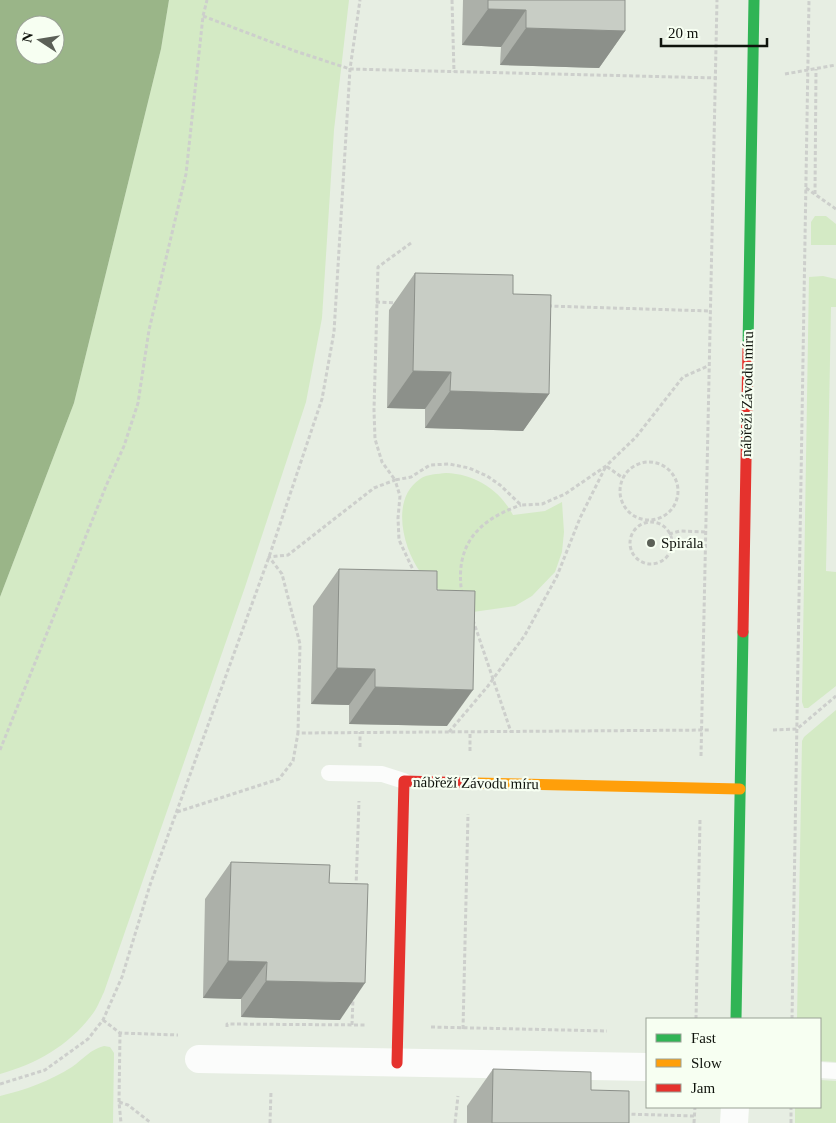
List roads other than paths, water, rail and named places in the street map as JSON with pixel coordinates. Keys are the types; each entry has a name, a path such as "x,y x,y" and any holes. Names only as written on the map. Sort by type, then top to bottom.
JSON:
{"street":[{"name":"nábřeží Závodu míru","path":"736,1018 754,0"},
{"name":"nábřeží Závodu míru","path":"397,1063 404,781 740,789"},
{"path":"199,1059 646,1067"},
{"path":"734,1108 734,1123"}],"lane":[{"path":"329,773 382,774 404,781"},
{"path":"821,1070 836,1071"}],"place":[{"name":"Spirála","path":"651,543"}]}
